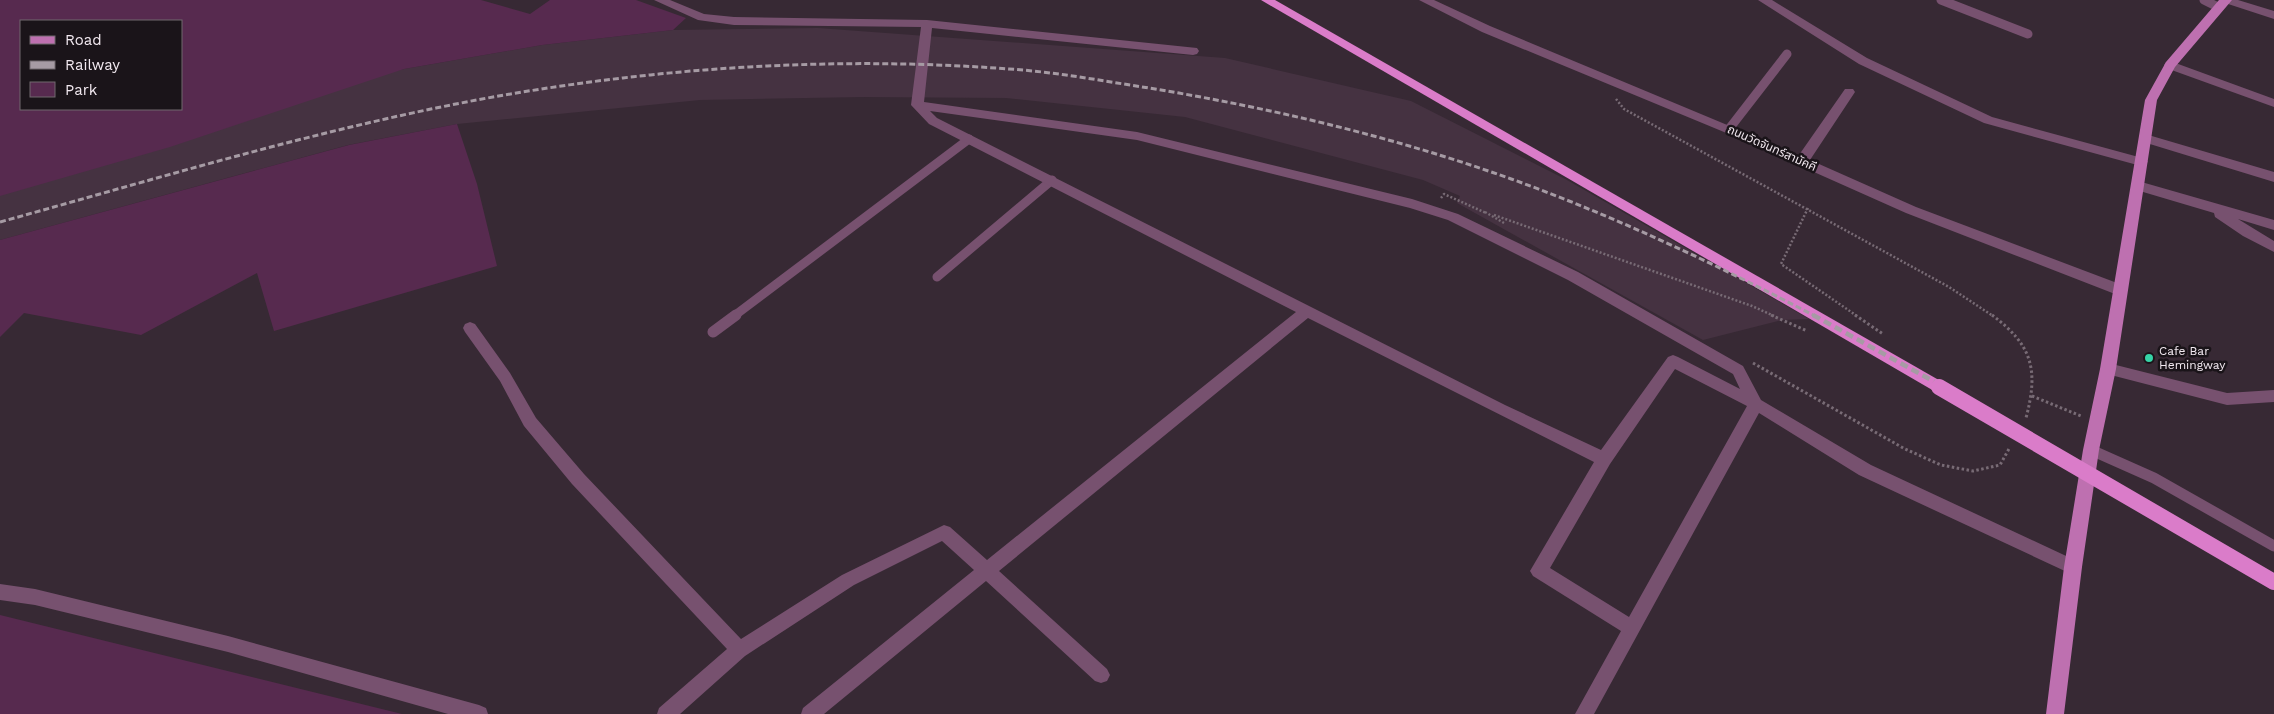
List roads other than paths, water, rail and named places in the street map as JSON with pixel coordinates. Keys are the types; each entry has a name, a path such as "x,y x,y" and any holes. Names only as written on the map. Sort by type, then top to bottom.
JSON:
{"highway":[{"path":"1267,0 1374,60 1796,306 1942,384 2274,572"},
{"path":"1287,0 1942,384 2274,582"}],"main road":[{"path":"2055,714 2090,450 2108,369 2151,100 2170,66 2219,2"}],"street":[{"path":"660,0 702,17 734,22 927,24 1193,51"},
{"name":"ถนนวัดจันทร์สามัคคี","path":"1426,0 1486,29 1729,129 1911,210 2120,290"},
{"path":"1764,0 1863,61 1988,120 2141,162"},
{"path":"2219,2 2274,15"},
{"path":"917,105 927,24"},
{"path":"2170,66 2274,103"},
{"path":"1802,161 1849,92"},
{"path":"917,105 934,121 1500,409 1604,459"},
{"path":"917,105 1137,136 1412,204 1453,217 1572,276 1738,370 1756,404"},
{"path":"2145,138 2274,177"},
{"path":"2138,186 2211,208 2274,224"},
{"path":"2211,208 2248,233 2274,247"},
{"path":"810,714 1307,311"},
{"path":"470,328 505,377 530,422 578,479 739,650"},
{"path":"1632,628 1539,571 1604,459 1673,361 1756,404 1866,470 2073,567"},
{"path":"2108,369 2228,399 2274,396"},
{"path":"1584,714 1756,404"},
{"path":"666,714 739,650 848,580 944,532 985,572 1101,675"},
{"path":"0,592 35,597 228,644 479,714"}],"lane":[{"path":"1942,0 2028,34"},
{"path":"1729,129 1787,54"},
{"path":"712,332 969,139"},
{"path":"937,277 1052,180"},
{"path":"2090,450 2154,478 2274,546"}],"railway":[{"path":"0,222 307,138 431,109 493,97 621,78 750,67 815,64 944,65 1044,72 1149,88 1249,106 1397,142 1541,190 1611,218 1680,249 1813,315"},
{"path":"1813,315 1993,414 2274,577"}],"place":[{"name":"Cafe Bar Hemingway","path":"2149,358"}]}
